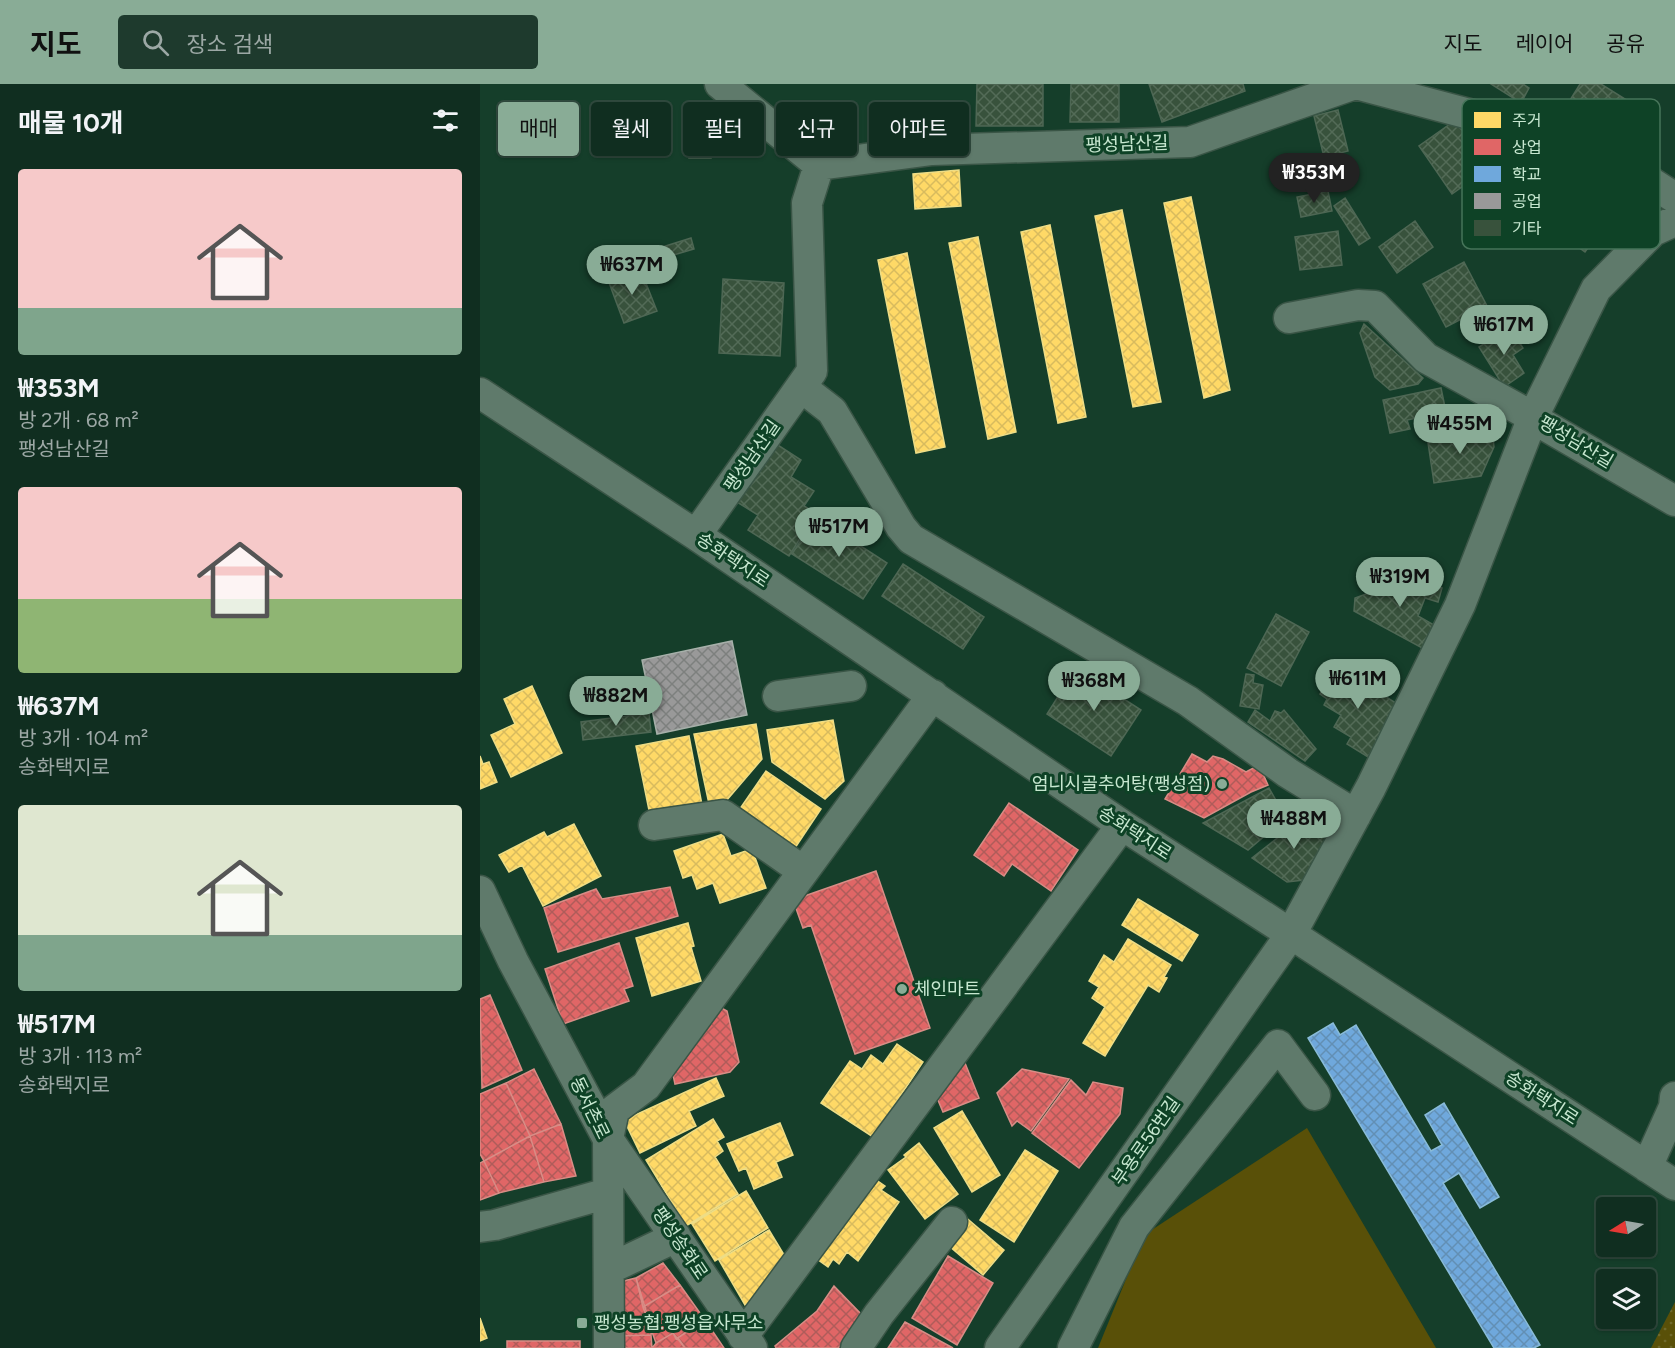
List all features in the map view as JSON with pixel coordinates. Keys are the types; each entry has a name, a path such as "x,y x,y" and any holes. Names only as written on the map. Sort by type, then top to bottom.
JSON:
{"street":[{"path":"720,84 819,165"},
{"name":"팽성남산길","path":"696,535 812,371 807,203 819,165 932,150 1190,142 1356,84 1462,112"},
{"name":"팽성남산길","path":"1660,188 1675,198"},
{"name":"부용로56번길","path":"1660,228 1675,221"},
{"name":"부용로56번길","path":"1000,1348 1291,933 1356,815 1460,605 1533,417 1596,289 1635,249"},
{"name":"팽성남산길","path":"1289,318 1358,305 1375,306 1426,358 1533,417 1675,501"},
{"path":"801,387 832,411 901,527 911,539 1188,701 1288,773 1356,815"},
{"name":"송화택지로","path":"480,393 696,535 1122,825 1675,1185"},
{"path":"778,696 851,686"},
{"path":"608,1138 614,1110 646,1086 933,695"},
{"path":"654,825 723,815 803,871"},
{"path":"748,1342 1122,825"},
{"name":"동서촌로","path":"480,891 513,961 608,1138 609,1348"},
{"path":"1073,1348 1134,1227 1278,1045 1315,1095"},
{"path":"1647,1167 1675,1104"},
{"name":"팽성송화로","path":"608,1138 748,1342"},
{"path":"480,1227 495,1225 608,1193"},
{"path":"856,1348 879,1314 952,1222"},
{"path":"609,1269 676,1238"}],"shaded area":[{"path":"1307,1128 1436,1348 1098,1348 1144,1235"},
{"path":"1675,1302 1675,1348 1651,1348"}],"building: 주거":[{"path":"959,170 961,206 915,209 913,174"},
{"path":"1191,197 1230,390 1204,398 1164,203"},
{"path":"1122,210 1161,402 1133,407 1095,216"},
{"path":"1050,225 1086,417 1058,423 1021,232"},
{"path":"978,237 1016,432 988,439 949,243"},
{"path":"907,253 945,447 916,453 878,260"},
{"path":"532,686 562,753 511,777 491,735 515,724 504,699"},
{"path":"833,720 844,781 825,799 772,762 767,730"},
{"path":"756,724 762,759 726,801 709,804 694,734"},
{"path":"689,736 702,805 650,815 636,746"},
{"path":"480,756 483,764 489,762 497,782 480,789"},
{"path":"766,771 821,809 793,851 737,813"},
{"path":"574,824 601,876 543,906 522,865 509,872 499,855 544,832 547,837"},
{"path":"723,834 731,856 752,849 766,888 720,903 713,883 697,889 692,875 683,878 674,851"},
{"path":"1138,899 1198,935 1182,961 1122,925"},
{"path":"688,923 694,946 691,947 701,981 652,996 636,938"},
{"path":"1128,939 1171,965 1159,992 1148,985 1105,1056 1083,1043 1105,1007 1092,998 1099,987 1089,981 1104,955 1114,962"},
{"path":"897,1044 923,1062 873,1137 821,1103 850,1061 862,1069 871,1055 883,1064"},
{"path":"716,1078 724,1096 689,1111 696,1126 640,1153 624,1120"},
{"path":"962,1111 1000,1175 972,1192 934,1128"},
{"path":"713,1119 724,1137 717,1141 723,1151 715,1157 738,1194 686,1226 646,1160"},
{"path":"780,1123 793,1155 776,1162 782,1177 754,1189 746,1168 739,1171 727,1144"},
{"path":"919,1143 958,1194 925,1219 888,1170 906,1157 904,1155"},
{"path":"1025,1150 1058,1171 1014,1242 980,1220"},
{"path":"872,1177 885,1186 881,1190 899,1202 858,1261 847,1252 839,1264 833,1259 828,1267 817,1259"},
{"path":"746,1191 768,1228 715,1261 692,1224"},
{"path":"963,1215 1004,1250 983,1275 942,1240"},
{"path":"769,1230 786,1258 774,1289 745,1305 719,1260"},
{"path":"480,1318 487,1338 480,1341"}],"building: 상업":[{"path":"1192,754 1207,762 1213,756 1223,759 1246,772 1259,765 1268,785 1204,818 1165,799"},
{"path":"1009,803 1078,850 1051,891 1012,864 1004,876 974,855"},
{"path":"876,871 930,1028 855,1054 811,925 803,928 793,900"},
{"path":"670,887 678,916 558,952 544,908 596,889 602,899"},
{"path":"619,943 633,986 624,989 629,1001 563,1024 545,969"},
{"path":"490,995 522,1070 482,1088 480,999"},
{"path":"716,1005 727,1011 739,1062 730,1072 675,1084 670,1061"},
{"path":"965,1063 979,1098 943,1112 935,1093 949,1070"},
{"path":"534,1069 561,1124 530,1136 506,1083"},
{"path":"1022,1069 1069,1079 1031,1131 1017,1121 1012,1126 997,1093"},
{"path":"1071,1080 1086,1095 1093,1082 1123,1088 1120,1114 1079,1168 1032,1133"},
{"path":"506,1083 530,1136 484,1161 480,1154 480,1094"},
{"path":"561,1124 576,1176 544,1182 530,1136"},
{"path":"530,1136 544,1182 499,1193 484,1161"},
{"path":"484,1161 499,1193 480,1200 480,1163"},
{"path":"948,1256 993,1283 957,1345 912,1318"},
{"path":"663,1263 680,1285 643,1307 636,1278"},
{"path":"636,1278 652,1330 651,1335 617,1336 619,1282"},
{"path":"680,1285 705,1320 676,1339 673,1333 656,1343 643,1307"},
{"path":"834,1286 866,1319 849,1339 838,1348 776,1348 775,1346 817,1311"},
{"path":"705,1320 724,1348 685,1348 678,1338"},
{"path":"905,1322 953,1348 888,1348"},
{"path":"673,1333 685,1348 652,1348 656,1343"},
{"path":"651,1335 652,1348 617,1348 617,1336"},
{"path":"507,1341 580,1341 580,1348 507,1348"}],"building: 학교":[{"path":"1333,1023 1340,1035 1356,1025 1431,1151 1442,1145 1425,1115 1444,1103 1499,1197 1480,1208 1459,1173 1443,1183 1540,1345 1534,1348 1494,1348 1308,1038"}],"building: 공업":[{"path":"732,641 747,715 657,734 642,660"}],"building: 기타":[{"path":"977,84 1043,84 1043,126 976,126"},
{"path":"1071,84 1119,84 1119,122 1070,122"},
{"path":"1149,84 1243,84 1245,91 1162,122"},
{"path":"1491,84 1523,84 1529,88 1523,99 1515,99"},
{"path":"1580,84 1601,84 1625,99 1571,99"},
{"path":"1338,110 1348,151 1324,157 1314,116"},
{"path":"1457,119 1462,126 1462,187 1452,194 1419,146"},
{"path":"689,156 711,156 711,158 689,158"},
{"path":"1328,191 1332,211 1301,217 1297,197"},
{"path":"1345,198 1370,238 1359,245 1334,206"},
{"path":"1415,221 1433,247 1397,273 1379,247"},
{"path":"1338,231 1342,265 1300,270 1295,237"},
{"path":"691,238 694,249 660,259 656,249"},
{"path":"1464,262 1487,306 1446,327 1423,284"},
{"path":"640,268 657,311 624,323 608,280"},
{"path":"723,279 784,283 780,356 719,353"},
{"path":"1364,324 1423,378 1418,384 1390,390 1375,377 1360,333"},
{"path":"1510,327 1523,348 1513,355 1524,373 1504,387 1479,347"},
{"path":"1441,388 1446,412 1407,420 1410,429 1390,433 1383,400"},
{"path":"1492,429 1494,447 1481,476 1434,483 1427,436"},
{"path":"770,440 801,460 791,477 814,491 804,506 816,513 789,556 748,530 758,515 732,499"},
{"path":"816,517 887,563 863,599 792,554"},
{"path":"903,564 984,617 963,649 882,596"},
{"path":"1424,580 1442,588 1438,602 1425,598 1418,616 1434,625 1424,649 1354,611 1355,598 1377,590 1385,582"},
{"path":"1276,614 1309,632 1281,686 1247,668"},
{"path":"1337,666 1399,705 1368,757 1347,744 1351,737 1334,727 1341,715 1324,705 1327,699 1320,694"},
{"path":"1076,668 1141,710 1111,756 1047,714"},
{"path":"1246,674 1254,675 1253,683 1263,685 1259,709 1240,706"},
{"path":"1255,710 1270,721 1275,711 1281,713 1284,710 1316,749 1305,761 1248,722"},
{"path":"649,713 651,732 583,740 581,722"},
{"path":"1269,788 1286,818 1248,850 1203,823"},
{"path":"1309,813 1328,836 1304,880 1287,882 1252,858"}],"place":[{"name":"엄니시골추어탕(팽성점)","path":"1222,784"},
{"name":"체인마트","path":"902,989"},
{"name":"팽성농협.팽성읍사무소","path":"582,1323"}]}
